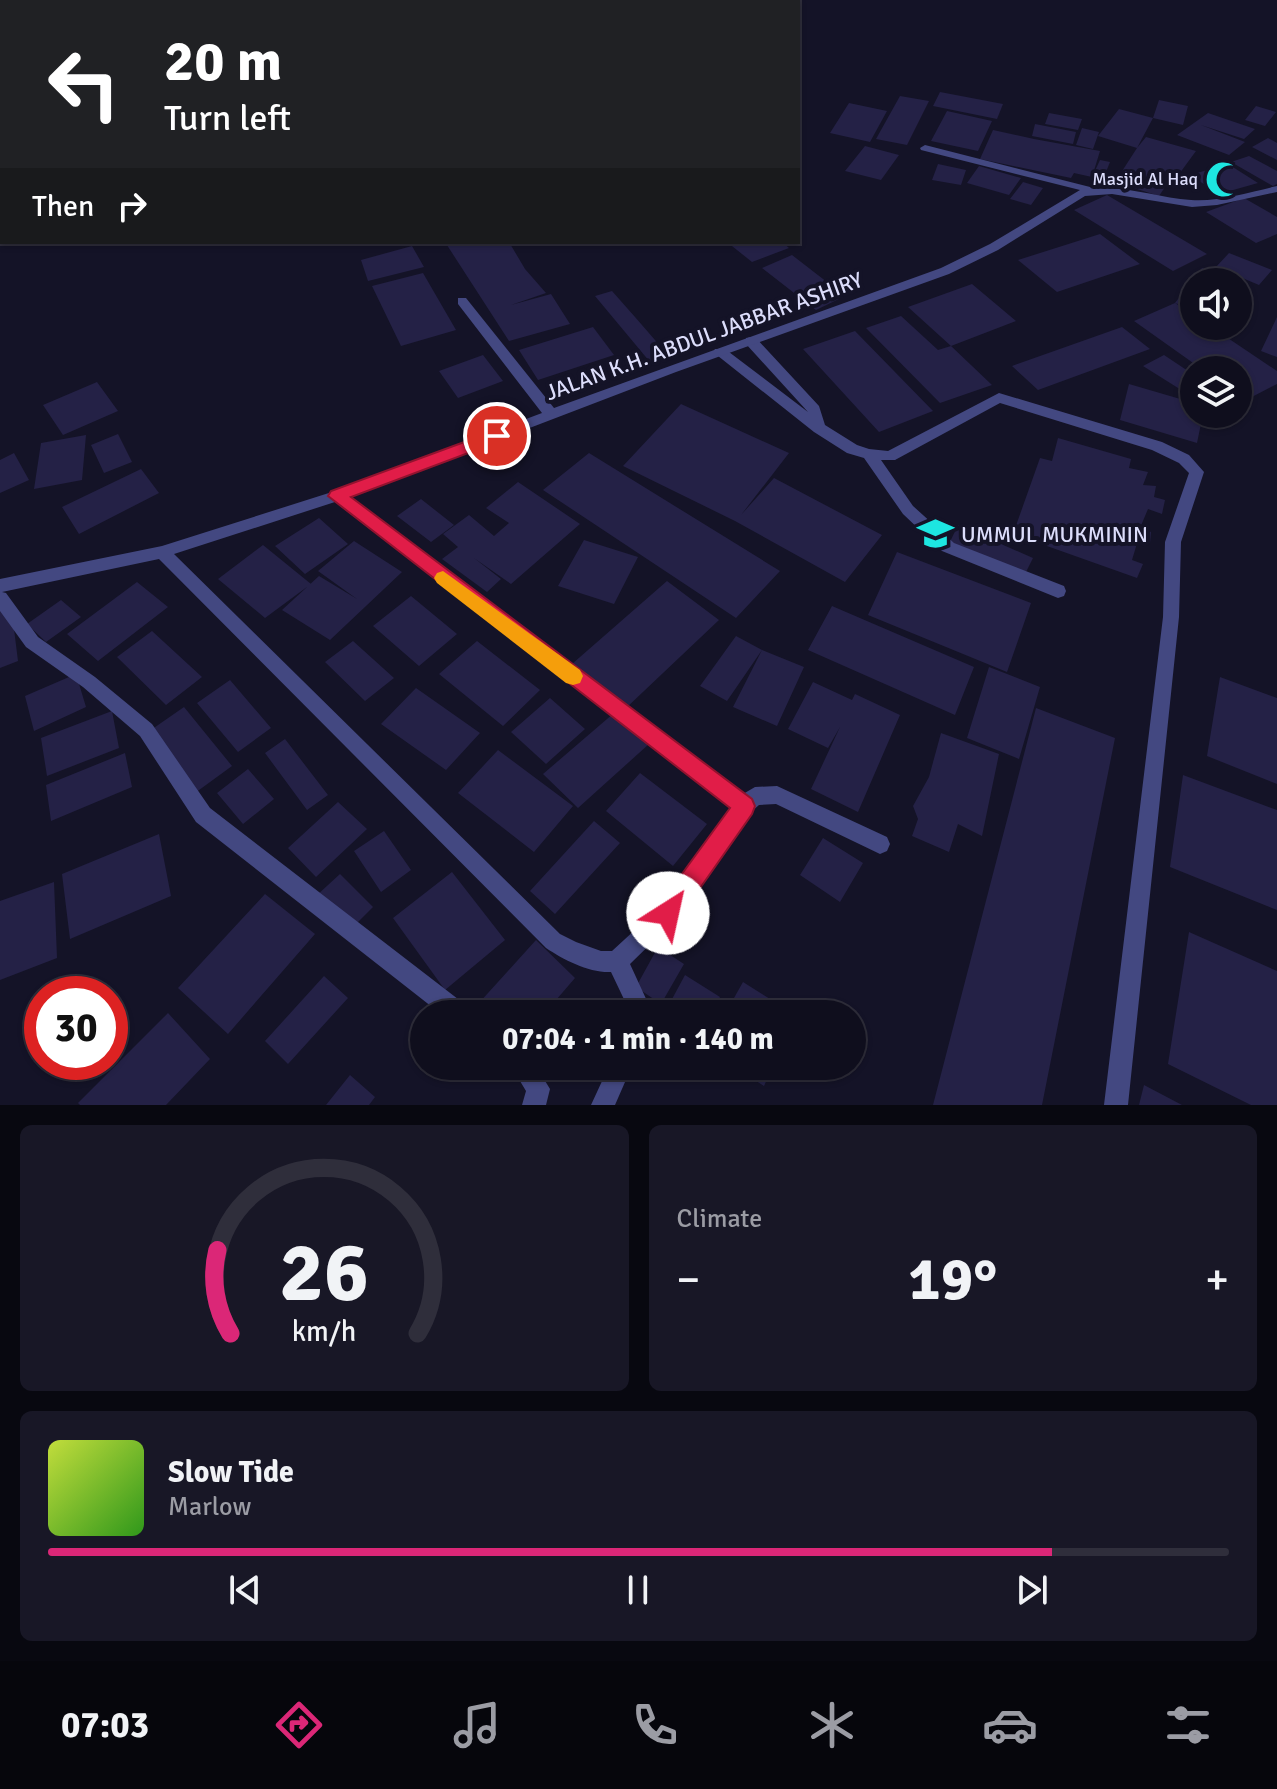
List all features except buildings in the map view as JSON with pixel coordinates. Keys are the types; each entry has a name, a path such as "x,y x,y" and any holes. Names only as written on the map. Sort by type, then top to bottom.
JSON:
{"street":[{"path":"925,148 1095,190 1192,204 1277,189"},
{"name":"JALAN K.H. ABDUL JABBAR ASHIRY","path":"0,586 162,552 337,496 945,271 994,247 1071,198 1095,190"},
{"path":"462,301 552,415"},
{"path":"751,341 814,409 819,428"},
{"path":"720,352 819,428 852,449 869,454 890,456 999,398 1157,446 1184,459 1197,472 1173,542 1171,617 1116,1105"},
{"path":"869,454 908,510 948,547 1058,591"},
{"path":"337,496 744,806"},
{"path":"162,552 553,941 570,951 601,962 617,961 668,913 744,806 755,796 777,795 880,844"},
{"path":"0,598 32,642 89,682 146,730 203,815 441,1000"},
{"path":"617,961 635,1000"},
{"path":"532,1080 538,1089 534,1105"},
{"path":"603,1105 615,1080"}],"slow traffic":[{"path":"443,578 573,676"}],"place":[{"name":"Masjid Al Haq","path":"1224,179"},
{"name":"UMMUL MUKMININ","path":"935,534"}],"route":[{"path":"497,436 337,496 744,806 668,913"}]}
